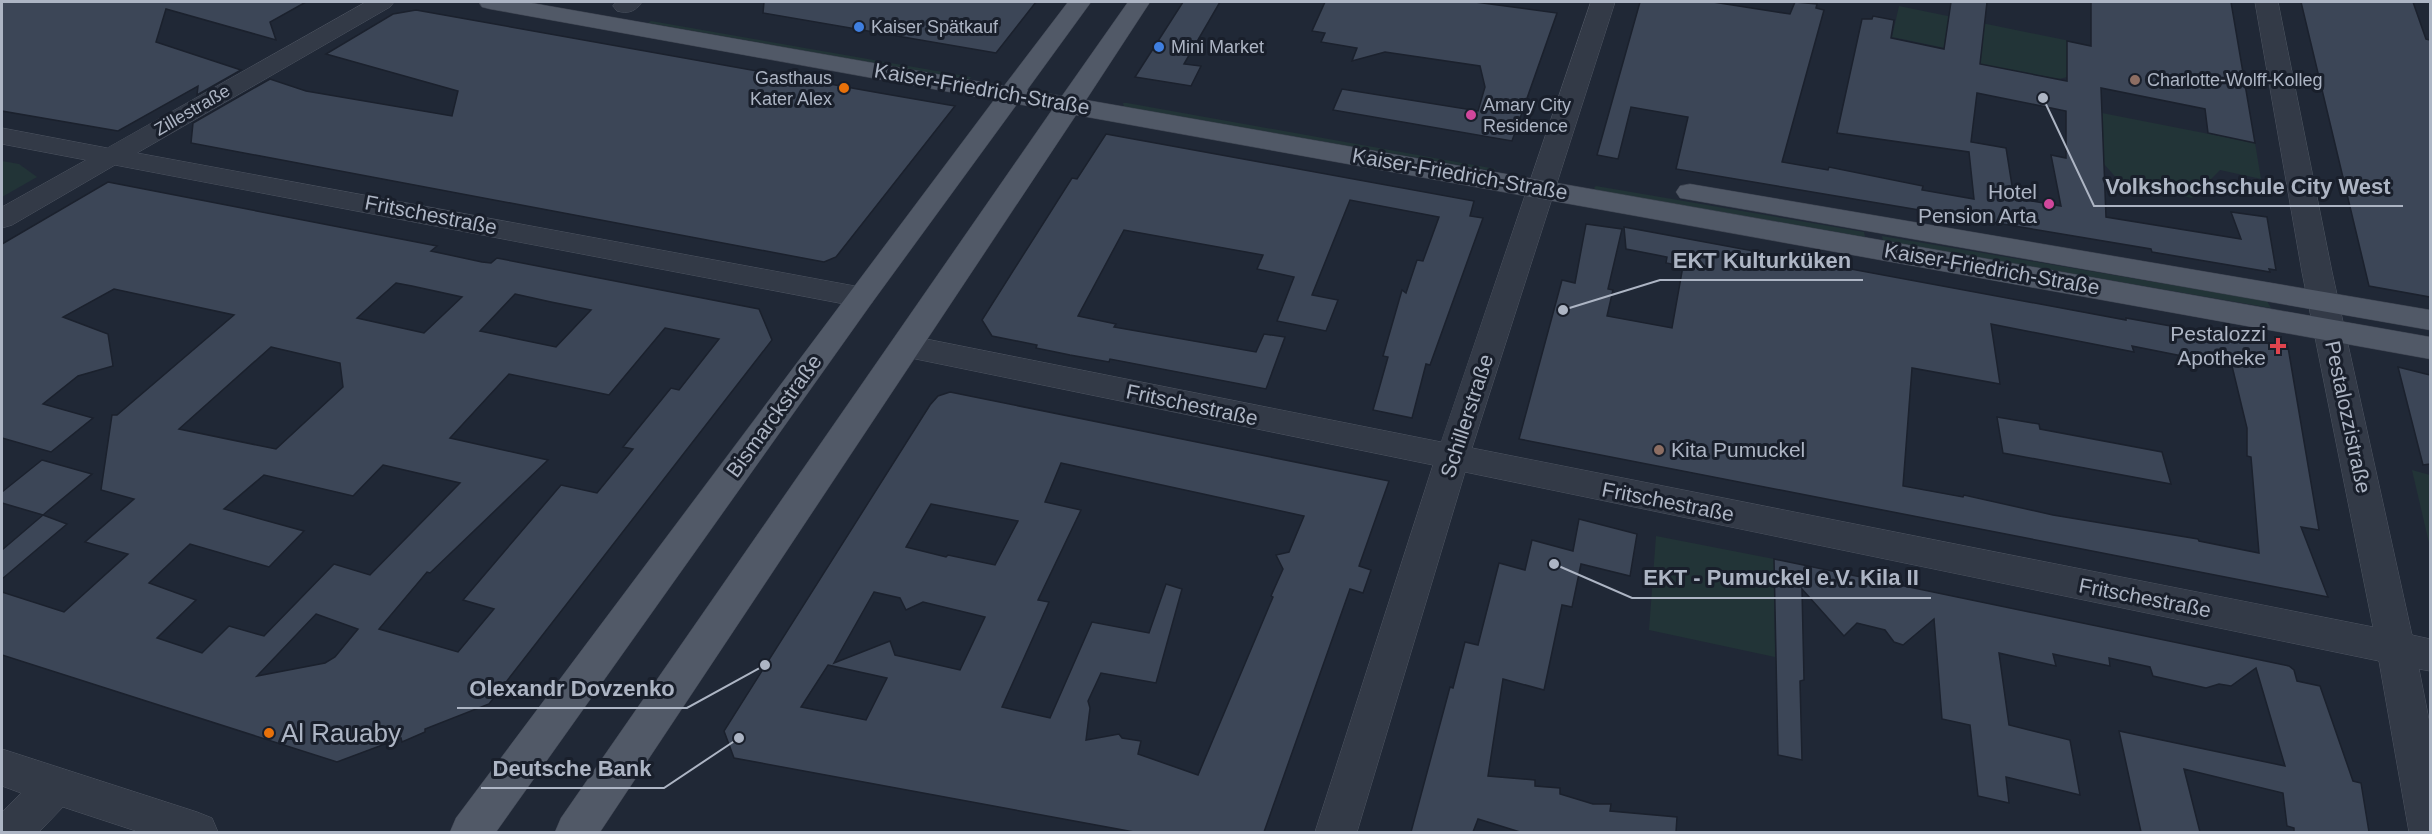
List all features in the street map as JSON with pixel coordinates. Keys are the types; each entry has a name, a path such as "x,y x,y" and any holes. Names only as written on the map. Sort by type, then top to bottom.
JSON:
{"main road":[{"name":"Kaiser-Friedrich-Straße","path":"490,2 1017,85"},
{"name":"Kaiser-Friedrich-Straße","path":"600,2 627,4 1077,96 2327,316 2430,348"},
{"name":"Bismarckstraße","path":"471,832 860,297 1080,2"},
{"path":"576,832 1139,2"},
{"name":"Kaiser-Friedrich-Straße","path":"2327,316 2430,320"}],"street":[{"name":"Zillestraße","path":"2,219 382,2"},
{"name":"Schillerstraße","path":"1336,832 1452,459 1546,178 1601,2"},
{"name":"Pestalozzistraße","path":"2267,2 2327,316 2413,652 2430,832"},
{"name":"Fritschestraße","path":"2,135 860,297"},
{"name":"Fritschestraße","path":"906,346 1452,459 2413,652"},
{"path":"2,768 196,832"},
{"path":"11,832 56,786"}],"shaded area":[{"path":"1899,6 2070,41 2067,77 2059,79 1979,64 1945,48 1892,37"},
{"path":"651,21 971,77 969,80 648,23"},
{"path":"1123,103 1496,169 1493,171 1124,107"},
{"path":"2102,113 2255,143 2261,179 2220,170 2192,198 2120,182 2104,164"},
{"path":"2,161 19,164 37,177 2,197"},
{"path":"1596,186 1864,232 1865,237 1598,191 1594,188"},
{"path":"1882,236 2267,301 2271,308 1883,241"},
{"path":"2412,470 2430,475 2430,547"},
{"path":"1656,536 1774,559 1775,657 1649,630"}],"building":[{"path":"2,2 306,2 270,22 276,40 166,9 156,42 241,70 197,95 198,86 118,131 2,111"},
{"path":"764,2 1036,2 996,53 763,13"},
{"path":"1183,2 1220,2 1184,64 1201,66 1191,86 1135,77"},
{"path":"1325,2 1475,2 1557,13 1512,141 1333,110 1342,89 1478,111 1485,87 1480,66 1385,52 1352,61 1357,48 1321,42 1325,33 1312,31"},
{"path":"1640,2 1713,2 1790,14 1795,2 1817,4 1816,8 1824,10 1782,162 1828,170 1829,167 1923,186 1922,190 1974,199 1969,152 1837,133 1862,19 1872,19 1873,16 1894,20 1891,38 1944,49 1951,2 1987,2 1980,64 2067,81 2067,41 2091,46 2091,2 2231,2 2255,143 2208,133 2205,109 2101,88 2106,217 2241,239 2231,212 2267,217 2276,270 2269,269 2270,272 2152,252 2151,249 1676,169 1688,117 1631,107 1618,159 1597,155","holes":["1977,93 2066,111 2066,158 2051,155 2061,206 2014,198 2006,148 1971,142"]},
{"path":"2301,2 2413,2 2426,39 2430,40 2430,297 2369,286"},
{"path":"416,10 955,106 836,257 824,262 191,143 193,123 270,79 306,91 452,116 458,91 326,54 393,14"},
{"path":"1106,134 1474,201 1470,216 1483,218 1430,365 1426,364 1412,418 1373,410 1388,357 1383,356 1402,290 1406,293 1417,260 1423,261 1439,217 1350,200 1312,295 1338,300 1326,331 1277,321 1294,277 1257,269 1263,255 1124,230 1078,316 1116,324 1114,327 1256,352 1264,334 1285,337 1266,389 1110,359 1109,362 1070,355 1036,348 1037,345 992,336 982,320 1072,178 1077,179"},
{"path":"108,182 437,246 431,251 482,262 491,263 497,258 759,309 772,340 489,704 425,729 425,732 402,742 401,738 337,762 2,655 2,592 64,612 128,554 85,542 134,499 101,490 112,415 117,415 234,315 114,289 63,317 108,334 113,366 78,376 43,404 93,418 51,452 2,438 2,244","holes":["396,283 462,297 424,333 357,318","515,294 591,310 556,347 480,331","665,328 719,339 679,390 671,388 623,447 633,449 597,493 561,485 463,600 494,609 458,652 379,629 427,572 430,573 548,460 450,438 509,374 609,395","271,347 340,363 343,387 276,449 179,429","383,465 460,483 370,575 334,564 264,636 229,626 202,653 157,638 196,600 149,583 190,544 269,567 304,531 224,509 264,475 353,496","316,614 358,629 335,657 325,663 257,676"]},
{"path":"1586,224 1622,229 1608,289 1613,290 1607,316 1672,328 1683,266 1666,263 1667,257 1626,249 1624,227 2126,320 2126,318 2288,347 2319,530 2301,527 2328,597 1519,439 1562,280 1575,283","holes":["1991,324 2134,352 2132,346 2232,366 2247,428 2247,456 2251,457 2259,553 2198,539 2053,515 1964,495 1963,497 1903,486 1912,368 2000,384"]},
{"path":"2398,367 2430,375 2430,464 2423,465"},
{"path":"950,392 1389,481 1359,566 1371,570 1363,593 1350,589 1264,832 1134,832 734,758 724,731 930,405 938,396","holes":["1061,463 1304,516 1289,552 1276,555 1283,569 1198,775 1138,754 1141,741 1122,738 1119,734 1086,740 1090,708 1088,701 1101,673 1156,683 1182,589 1166,584 1149,633 1092,622 1050,718 1002,707 1049,602 1038,600 1081,510 1045,502","931,504 1018,521 995,565 948,555 946,557 906,547","874,592 900,598 906,610 923,602 985,617 960,670 895,655 890,641 834,663","828,665 887,678 866,720 801,707"]},
{"path":"1997,417 2039,424 2040,429 2162,452 2171,484 2003,453"},
{"path":"42,460 92,474 43,515 2,503 2,492"},
{"path":"43,515 67,524 2,579 2,550"},
{"path":"1579,519 1637,534 1630,576 1581,564 1572,607 1562,605 1544,690 1503,679 1488,776 1535,780 1535,786 1560,788 1560,794 1593,804 1611,804 1610,811 1677,817 1676,832 1520,832 1478,819 1473,832 1411,832 1450,687 1453,688 1465,642 1478,645 1499,563 1525,570 1532,540 1573,551"},
{"path":"1774,559 2289,666 2294,670 2297,681 2320,686 2353,781 2361,783 2369,832 2294,832 2294,828 2287,826 2283,793 2184,769 2200,832 2141,832 2119,731 2285,766 2256,668 2231,686 2219,684 2206,688 2153,676 2150,667 2109,658 2110,666 2053,654 2056,666 1999,653 2009,725 2070,740 2080,795 2006,777 2009,803 1978,796 1970,725 1942,719 1934,619 1903,645 1894,642 1885,630 1857,623 1844,636 1802,589 1804,680 1800,681 1802,760 1778,755"}],"place":[{"name":"Kaiser Spätkauf","path":"859,27"},
{"name":"Mini Market","path":"1159,47"},
{"name":"Charlotte-Wolff-Kolleg","path":"2135,80"},
{"name":"Gasthaus Kater Alex","path":"844,88"},
{"name":"Volkshochschule City West","path":"2043,98"},
{"name":"Amary City Residence","path":"1471,115"},
{"name":"Hotel Pension Arta","path":"2049,204"},
{"name":"EKT Kulturküken","path":"1563,310"},
{"name":"Pestalozzi Apotheke","path":"2278,346"},
{"name":"Kita Pumuckel","path":"1659,450"},
{"name":"EKT - Pumuckel e.V. Kila II","path":"1554,564"},
{"name":"Olexandr Dovzenko","path":"765,665"},
{"name":"Al Rauaby","path":"269,733"},
{"name":"Deutsche Bank","path":"739,738"}]}
